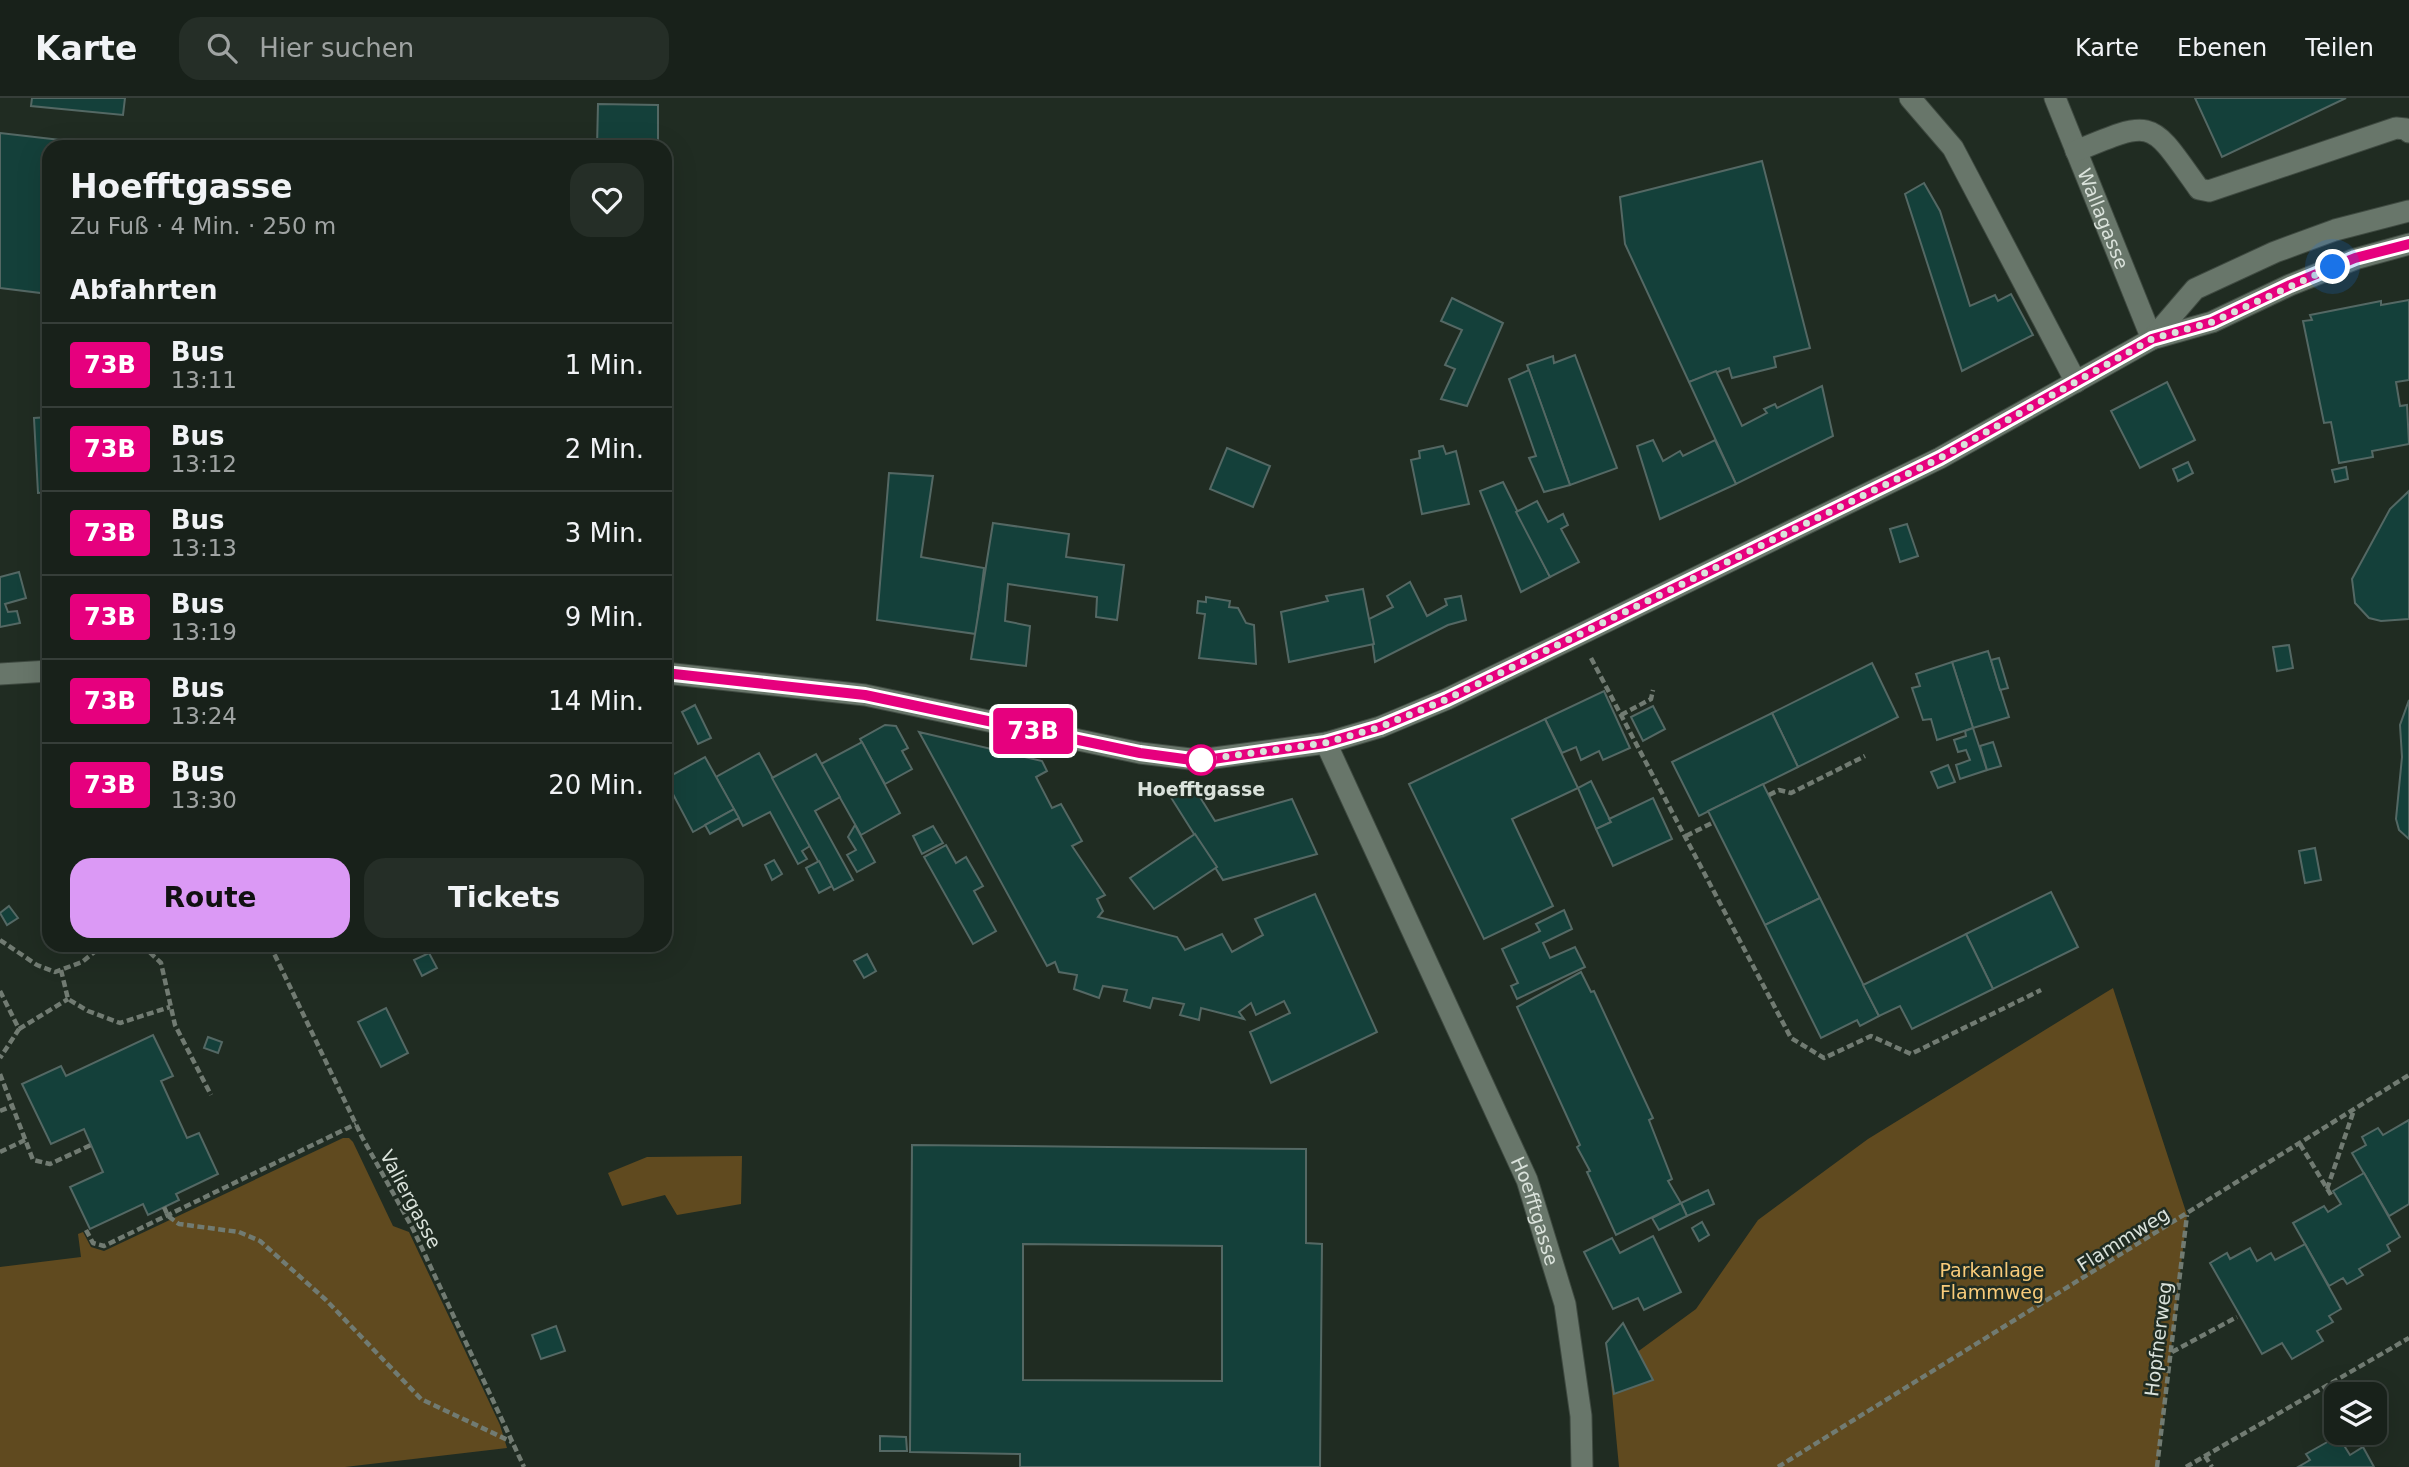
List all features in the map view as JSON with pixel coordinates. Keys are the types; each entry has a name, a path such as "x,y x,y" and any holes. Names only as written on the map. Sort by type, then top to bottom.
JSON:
{"street":[{"path":"1910,98 1953,148 2076,382"},
{"name":"Wallagasse","path":"2055,98 2152,339"},
{"path":"2076,151 2137,128 2150,131 2167,143 2199,189 2209,191 2396,128 2409,132"},
{"path":"2152,339 2195,289 2275,252 2335,230 2409,211"},
{"path":"672,674 865,695 1140,753 1199,761 1325,743 1380,727 1447,699 1579,635 1940,458 2152,339 2212,322 2355,258 2409,244"},
{"path":"0,674 42,671"},
{"name":"Hoefftgasse","path":"1325,743 1527,1180 1565,1304 1581,1416 1582,1467"}],"path":[{"path":"1579,635 1791,1038 1824,1058 1871,1036 1911,1054 2041,990"},
{"path":"1621,715 1651,699 1653,690"},
{"path":"1769,795 1779,790 1791,793 1865,756"},
{"path":"1686,836 1714,822"},
{"path":"0,940 37,965 55,972 82,962 94,952"},
{"path":"149,952 161,963 175,1025 211,1095"},
{"name":"Valiergasse","path":"273,952 356,1124 413,1229 524,1467"},
{"path":"61,970 68,999 88,1012 120,1023 170,1007"},
{"path":"0,992 19,1029"},
{"path":"0,1058 19,1029 68,999"},
{"path":"0,1074 33,1160 50,1164 91,1145"},
{"name":"Flammweg","path":"1778,1467 2409,1075"},
{"path":"0,1111 12,1106"},
{"path":"2327,1189 2355,1110"},
{"path":"86,1230 93,1243 104,1246 356,1124"},
{"path":"0,1152 25,1140"},
{"path":"2300,1144 2331,1195"},
{"path":"164,1208 168,1216 179,1224 239,1232 260,1241 326,1300 421,1399 513,1442"},
{"name":"Hopfnerweg","path":"2157,1467 2187,1215"},
{"path":"2171,1353 2237,1317"},
{"path":"2186,1467 2409,1338"},
{"path":"2205,1456 2212,1467"}],"green space":[{"name":"Parkanlage Flammweg","path":"2113,988 2187,1215 2157,1467 1619,1467 1610,1372 1696,1309 1758,1220 1868,1139"},
{"path":"343,1138 349,1138 353,1142 393,1226 409,1232 500,1425 507,1448 345,1467 0,1467 0,1267 81,1257 78,1234 83,1232 91,1247 104,1251"},
{"path":"742,1156 741,1204 677,1215 665,1195 622,1206 608,1173 647,1157"}],"building":[{"path":"32,98 125,98 123,115 31,106"},
{"path":"2195,98 2346,98 2222,157"},
{"path":"598,104 658,105 658,140 597,140"},
{"path":"0,133 61,140 42,140 42,293 0,288"},
{"path":"1762,161 1810,348 1774,357 1776,367 1732,378 1729,368 1689,382 1625,244 1620,197"},
{"path":"1924,183 1940,211 1970,306 1995,295 1998,301 2011,294 2033,335 1962,371 1905,194"},
{"path":"1452,298 1503,323 1467,406 1441,399 1455,369 1445,365 1462,330 1441,321"},
{"path":"2409,300 2409,380 2396,382 2400,406 2407,405 2409,444 2372,451 2373,457 2339,463 2331,422 2324,423 2303,321 2312,320 2310,315 2381,301 2381,305"},
{"path":"1575,355 1617,468 1570,485 1527,365 1553,356 1554,363"},
{"path":"1529,370 1570,485 1544,492 1529,458 1536,456 1509,379"},
{"path":"1716,371 1742,426 1767,413 1764,409 1775,404 1777,408 1822,386 1833,436 1736,484 1689,382"},
{"path":"2167,382 2195,440 2140,468 2111,411"},
{"path":"42,417 42,493 38,493 34,418"},
{"path":"1653,440 1663,461 1680,451 1683,456 1715,440 1736,484 1660,519 1637,446"},
{"path":"1443,446 1446,454 1456,451 1469,504 1422,514 1411,460 1420,458 1419,451"},
{"path":"1227,448 1270,466 1253,507 1210,489"},
{"path":"2188,462 2193,473 2178,481 2173,469"},
{"path":"2346,467 2348,479 2335,482 2332,470"},
{"path":"889,473 933,476 921,557 984,568 976,634 877,620"},
{"path":"1503,482 1550,577 1521,592 1480,491"},
{"path":"2409,491 2409,619 2381,621 2369,618 2355,603 2352,579 2390,509"},
{"path":"1537,501 1548,522 1563,514 1568,525 1561,529 1579,562 1550,577 1516,512"},
{"path":"993,523 1069,534 1066,557 1124,565 1117,620 1096,617 1097,597 1008,584 1005,621 1030,626 1026,666 971,659"},
{"path":"1907,524 1918,556 1900,562 1890,529"},
{"path":"19,572 26,598 5,604 8,612 17,611 20,623 0,627 0,577"},
{"path":"1410,582 1427,616 1447,605 1445,599 1461,596 1466,620 1448,625 1375,662 1369,619 1393,607 1387,596"},
{"path":"1363,589 1374,644 1289,662 1281,612 1328,601 1326,596"},
{"path":"1206,597 1230,601 1229,607 1238,608 1246,623 1254,625 1256,664 1199,658 1205,614 1197,613 1198,601 1206,602"},
{"path":"2289,645 2293,668 2277,671 2273,647"},
{"path":"1988,651 2009,717 1973,728 1952,662"},
{"path":"1999,658 2008,688 2000,690 1991,660"},
{"path":"1952,662 1973,728 1937,740 1931,719 1923,720 1912,688 1920,686 1916,674"},
{"path":"1872,663 1898,717 1798,767 1772,713"},
{"path":"1604,691 1630,748 1603,760 1599,751 1581,760 1576,747 1562,753 1545,719"},
{"path":"2409,700 2409,839 2399,830 2396,819 2402,757 2400,725"},
{"path":"695,705 711,738 698,744 682,712"},
{"path":"1653,706 1665,729 1643,741 1631,717"},
{"path":"1772,713 1798,767 1699,816 1672,762"},
{"path":"1545,719 1578,788 1512,819 1553,906 1484,939 1409,784"},
{"path":"885,725 896,726 908,748 902,751 912,769 885,784 860,739"},
{"path":"1973,728 1987,770 1960,779 1956,765 1970,760 1966,750 1958,752 1954,740 1966,736 1965,731"},
{"path":"919,732 1042,761 1047,771 1036,777 1052,808 1061,804 1082,841 1072,846 1105,895 1097,899 1103,911 1098,917 1177,937 1185,950 1222,934 1232,952 1263,935 1255,919 1315,894 1377,1032 1271,1083 1250,1032 1290,1013 1284,1001 1256,1015 1251,1003 1239,1012 1244,1019 1201,1008 1199,1020 1180,1015 1184,1004 1153,998 1150,1008 1124,1001 1127,990 1103,986 1099,998 1074,989 1077,975 1059,972 1055,962 1047,966"},
{"path":"862,742 900,813 861,835 821,764"},
{"path":"1993,742 2001,766 1987,770 1980,746"},
{"path":"759,753 810,846 802,851 807,859 798,864 770,812 743,826 716,777"},
{"path":"816,754 840,797 815,811 853,880 834,890 772,778"},
{"path":"705,757 734,809 693,832 672,792 672,775"},
{"path":"1948,765 1955,782 1938,788 1931,772"},
{"path":"1591,781 1611,822 1596,829 1578,788"},
{"path":"1763,784 1820,898 1765,925 1708,811"},
{"path":"1193,786 1215,821 1292,799 1317,854 1223,880 1165,788"},
{"path":"1653,798 1672,839 1613,866 1596,829 1611,822 1609,819"},
{"path":"734,809 739,818 710,834 705,825"},
{"path":"855,825 875,862 857,872 847,855 856,850 848,837"},
{"path":"933,826 943,843 922,854 913,836"},
{"path":"1195,834 1217,867 1154,909 1130,878"},
{"path":"946,845 956,863 966,857 983,886 974,891 996,931 973,944 924,857"},
{"path":"2315,848 2321,880 2305,883 2299,851"},
{"path":"774,860 782,874 772,880 765,865"},
{"path":"819,861 832,886 819,893 806,868"},
{"path":"2051,892 2078,947 1993,989 1966,934"},
{"path":"1820,898 1879,1016 1860,1026 1857,1020 1821,1038 1765,925"},
{"path":"9,906 18,918 7,925 0,913"},
{"path":"1564,910 1572,929 1543,943 1550,958 1575,947 1585,967 1517,999 1511,986 1518,983 1502,949 1540,931 1536,924"},
{"path":"1966,934 1993,989 1912,1029 1900,1006 1879,1016 1863,985"},
{"path":"429,953 437,968 422,976 414,960"},
{"path":"867,954 876,971 864,978 854,961"},
{"path":"1581,972 1591,992 1594,991 1653,1118 1649,1120 1672,1179 1668,1181 1681,1203 1616,1235 1587,1172 1590,1171 1577,1147 1580,1145 1517,1007"},
{"path":"386,1008 408,1053 381,1067 358,1022"},
{"path":"153,1035 173,1076 161,1081 187,1138 199,1133 218,1174 176,1194 179,1200 148,1215 143,1204 90,1229 70,1187 103,1172 84,1129 51,1144 22,1084 61,1066 66,1076"},
{"path":"208,1037 222,1042 218,1053 204,1048"},
{"path":"2409,1120 2409,1204 2389,1216 2352,1153 2366,1145 2362,1137 2378,1128 2383,1135"},
{"path":"912,1145 1306,1149 1306,1243 1322,1244 1320,1467 1020,1467 1020,1454 910,1452","holes":["1023,1244 1222,1246 1222,1381 1023,1380"]},
{"path":"2364,1173 2400,1237 2387,1245 2390,1251 2359,1269 2363,1275 2347,1284 2343,1278 2329,1286 2293,1223 2324,1206 2328,1212 2341,1204 2333,1191"},
{"path":"1708,1190 1714,1204 1687,1216 1681,1203"},
{"path":"1681,1203 1687,1216 1659,1230 1652,1218"},
{"path":"1702,1222 1709,1235 1699,1241 1692,1228"},
{"path":"1653,1236 1681,1292 1644,1310 1638,1298 1613,1309 1584,1252 1612,1238 1620,1253"},
{"path":"2305,1244 2341,1309 2329,1316 2333,1322 2317,1331 2323,1341 2292,1359 2282,1343 2262,1354 2210,1263 2227,1253 2230,1259 2250,1248 2257,1261 2271,1253 2275,1260"},
{"path":"1623,1323 1653,1380 1614,1394 1606,1343"},
{"path":"556,1326 565,1351 541,1359 532,1335"},
{"path":"880,1436 906,1437 907,1451 880,1451"},
{"path":"2324,1444 2344,1445 2350,1455 2363,1447 2374,1467 2298,1467 2310,1460 2306,1454"}],"bus line":[{"name":"73B","path":"672,674 865,695 1140,753 1199,761 1325,743 1380,727 1447,699 1579,635 1940,458 2152,339 2212,322 2355,258 2409,244"}],"place":[{"name":"Hoefftgasse","path":"1201,760"}],"route":[{"path":"1201,760 1199,761 1325,743 1380,727 1447,699 1940,458 2152,339 2212,322 2333,267"}]}
